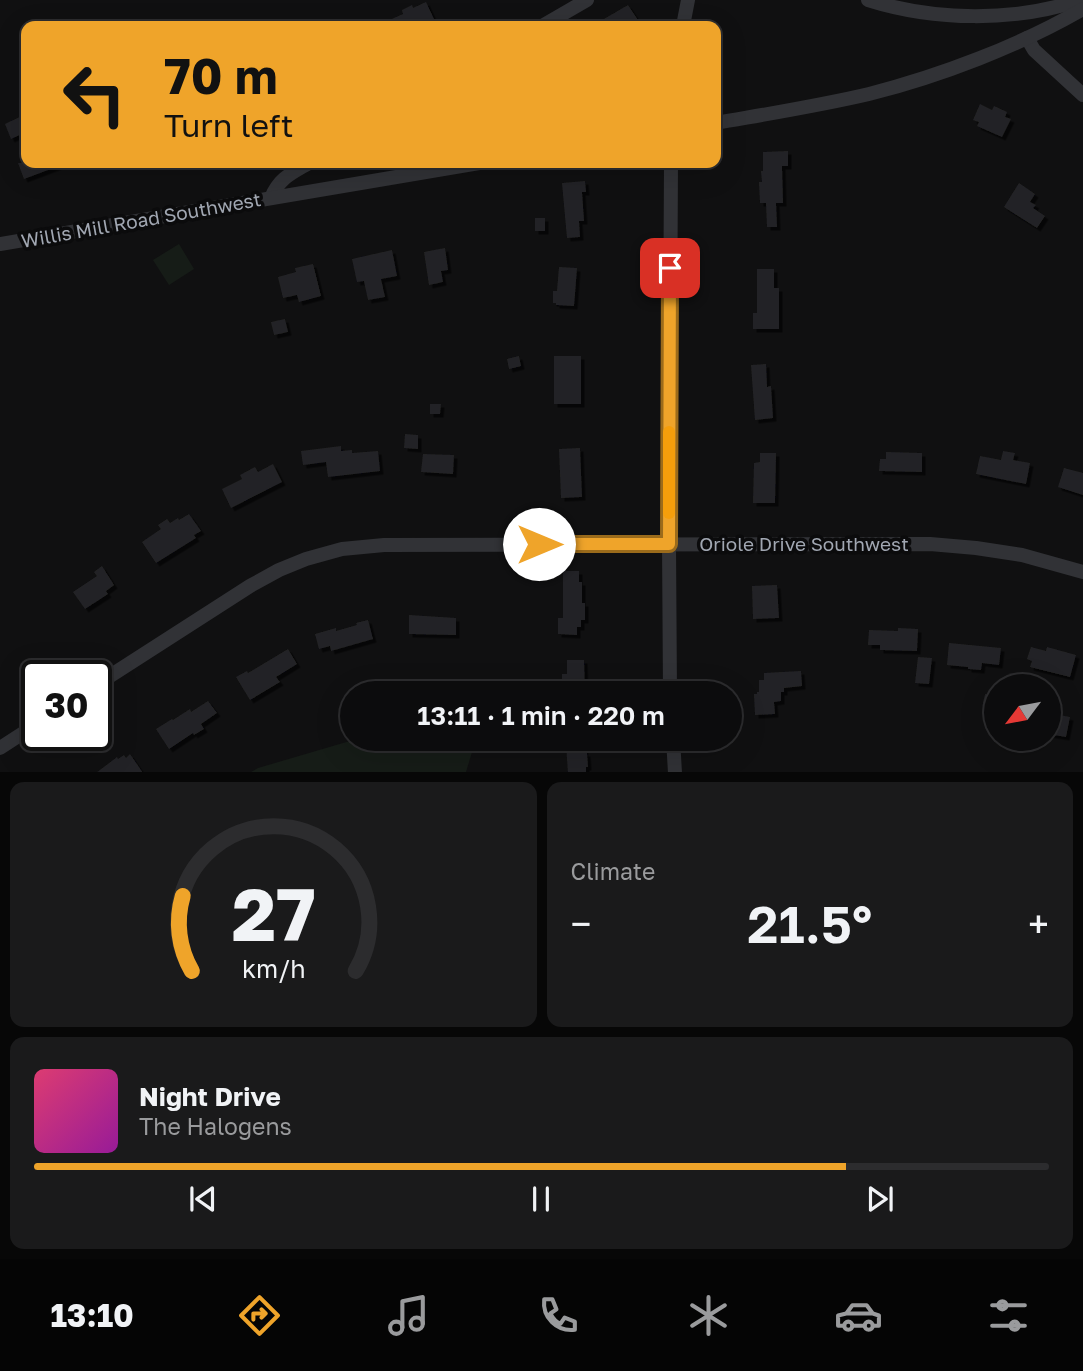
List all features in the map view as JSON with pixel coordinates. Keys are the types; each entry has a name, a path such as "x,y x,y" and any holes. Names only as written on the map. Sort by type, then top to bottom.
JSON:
{"street":[{"path":"551,21 587,0"},
{"path":"684,21 688,0"},
{"path":"868,0 923,12 973,16 1023,13 1080,0"},
{"path":"721,122 810,107 871,93 951,69 1027,38 1083,9"},
{"path":"1027,38 1034,50 1083,95"},
{"name":"Willis Mill Road Southwest","path":"0,244 271,198 276,186 300,168"},
{"path":"271,198 449,168"},
{"path":"670,681 671,168"},
{"name":"Oriole Drive Southwest","path":"112,675 279,570 342,549 384,545 930,544 1022,555 1083,572"},
{"path":"0,748 21,734"},
{"path":"674,751 675,772"}],"shaded area":[{"path":"179,244 194,269 169,285 153,260"},
{"path":"340,744 340,751 472,751 466,772 251,772"}],"building":[{"path":"426,2 434,19 387,21 403,14 402,10 412,5 413,8"},
{"path":"628,5 638,20 636,21 601,21"},
{"path":"980,104 992,110 994,106 1007,112 1005,117 1011,119 1002,137 977,126 979,122 973,120"},
{"path":"21,116 21,134 11,139 5,124"},
{"path":"788,151 788,166 782,166 783,203 776,203 777,227 767,227 766,203 760,203 759,182 762,182 763,152"},
{"path":"18,163 21,163 21,168 53,168 24,179"},
{"path":"585,181 586,192 582,192 584,221 579,221 580,237 567,238 562,183"},
{"path":"1019,183 1035,194 1030,202 1036,205 1033,208 1045,216 1037,228 1004,207"},
{"path":"535,218 545,218 545,231 535,231"},
{"path":"445,248 448,270 441,271 443,282 429,285 424,252"},
{"path":"392,250 397,276 381,279 385,297 368,300 364,281 357,282 352,259"},
{"path":"313,264 321,296 299,302 297,295 283,298 278,277 296,272 295,268"},
{"path":"559,267 577,268 574,306 553,303"},
{"path":"757,269 774,269 774,288 779,288 779,329 753,329 753,313 757,313"},
{"path":"285,319 288,332 274,335 271,322"},
{"path":"519,356 521,366 509,369 507,359"},
{"path":"554,356 581,356 581,404 554,404"},
{"path":"766,364 767,387 771,386 773,418 755,420 751,365"},
{"path":"430,404 441,404 440,414 430,414"},
{"path":"405,434 418,435 418,449 404,448"},
{"path":"341,446 341,451 352,450 352,453 378,451 380,471 328,477 326,462 303,465 301,451"},
{"path":"580,448 582,497 561,498 559,449"},
{"path":"1003,451 1015,453 1013,460 1030,463 1026,484 976,474 980,456 1001,460"},
{"path":"886,452 922,453 922,472 879,471 880,459 886,459"},
{"path":"760,453 776,453 775,503 753,503 754,463 760,462"},
{"path":"423,454 454,455 453,474 421,472"},
{"path":"273,464 282,482 231,508 222,489 242,479 240,475 255,467 258,472"},
{"path":"1064,468 1083,473 1083,495 1058,487"},
{"path":"189,514 201,531 194,535 196,538 156,563 142,542 161,529 158,525 167,519 170,523"},
{"path":"102,566 114,585 106,591 108,594 85,609 73,592 97,576 94,572"},
{"path":"563,571 579,571 579,582 582,582 585,620 581,620 581,627 577,627 577,635 558,634 558,618 563,618"},
{"path":"777,585 779,618 753,619 752,586"},
{"path":"409,615 456,618 456,635 409,634"},
{"path":"368,620 373,639 331,651 330,646 319,649 315,634 336,628 336,631"},
{"path":"898,628 918,629 917,651 880,650 880,645 868,645 869,630 898,631"},
{"path":"949,643 1001,648 999,665 982,663 981,670 947,665"},
{"path":"1031,647 1046,651 1047,647 1076,655 1070,677 1030,667 1032,661 1027,659"},
{"path":"288,649 297,664 276,677 280,682 250,700 236,677 247,671 248,673"},
{"path":"918,657 932,658 929,684 915,683"},
{"path":"567,660 584,660 585,681 562,681 562,674 567,674"},
{"path":"801,671 802,686 784,688 781,701 774,702 775,714 755,715 754,694 759,692 759,680 764,680 764,673"},
{"path":"208,701 217,713 201,724 204,729 169,749 156,729"},
{"path":"1061,715 1070,717 1066,737 1061,736"},
{"path":"566,751 585,751 588,767 586,772 568,772"},
{"path":"130,754 142,772 97,772 117,757 118,759 124,755 126,758"}],"slow traffic":[{"path":"669,432 669,513"}],"route":[{"path":"539,544 669,544 670,268"}]}
